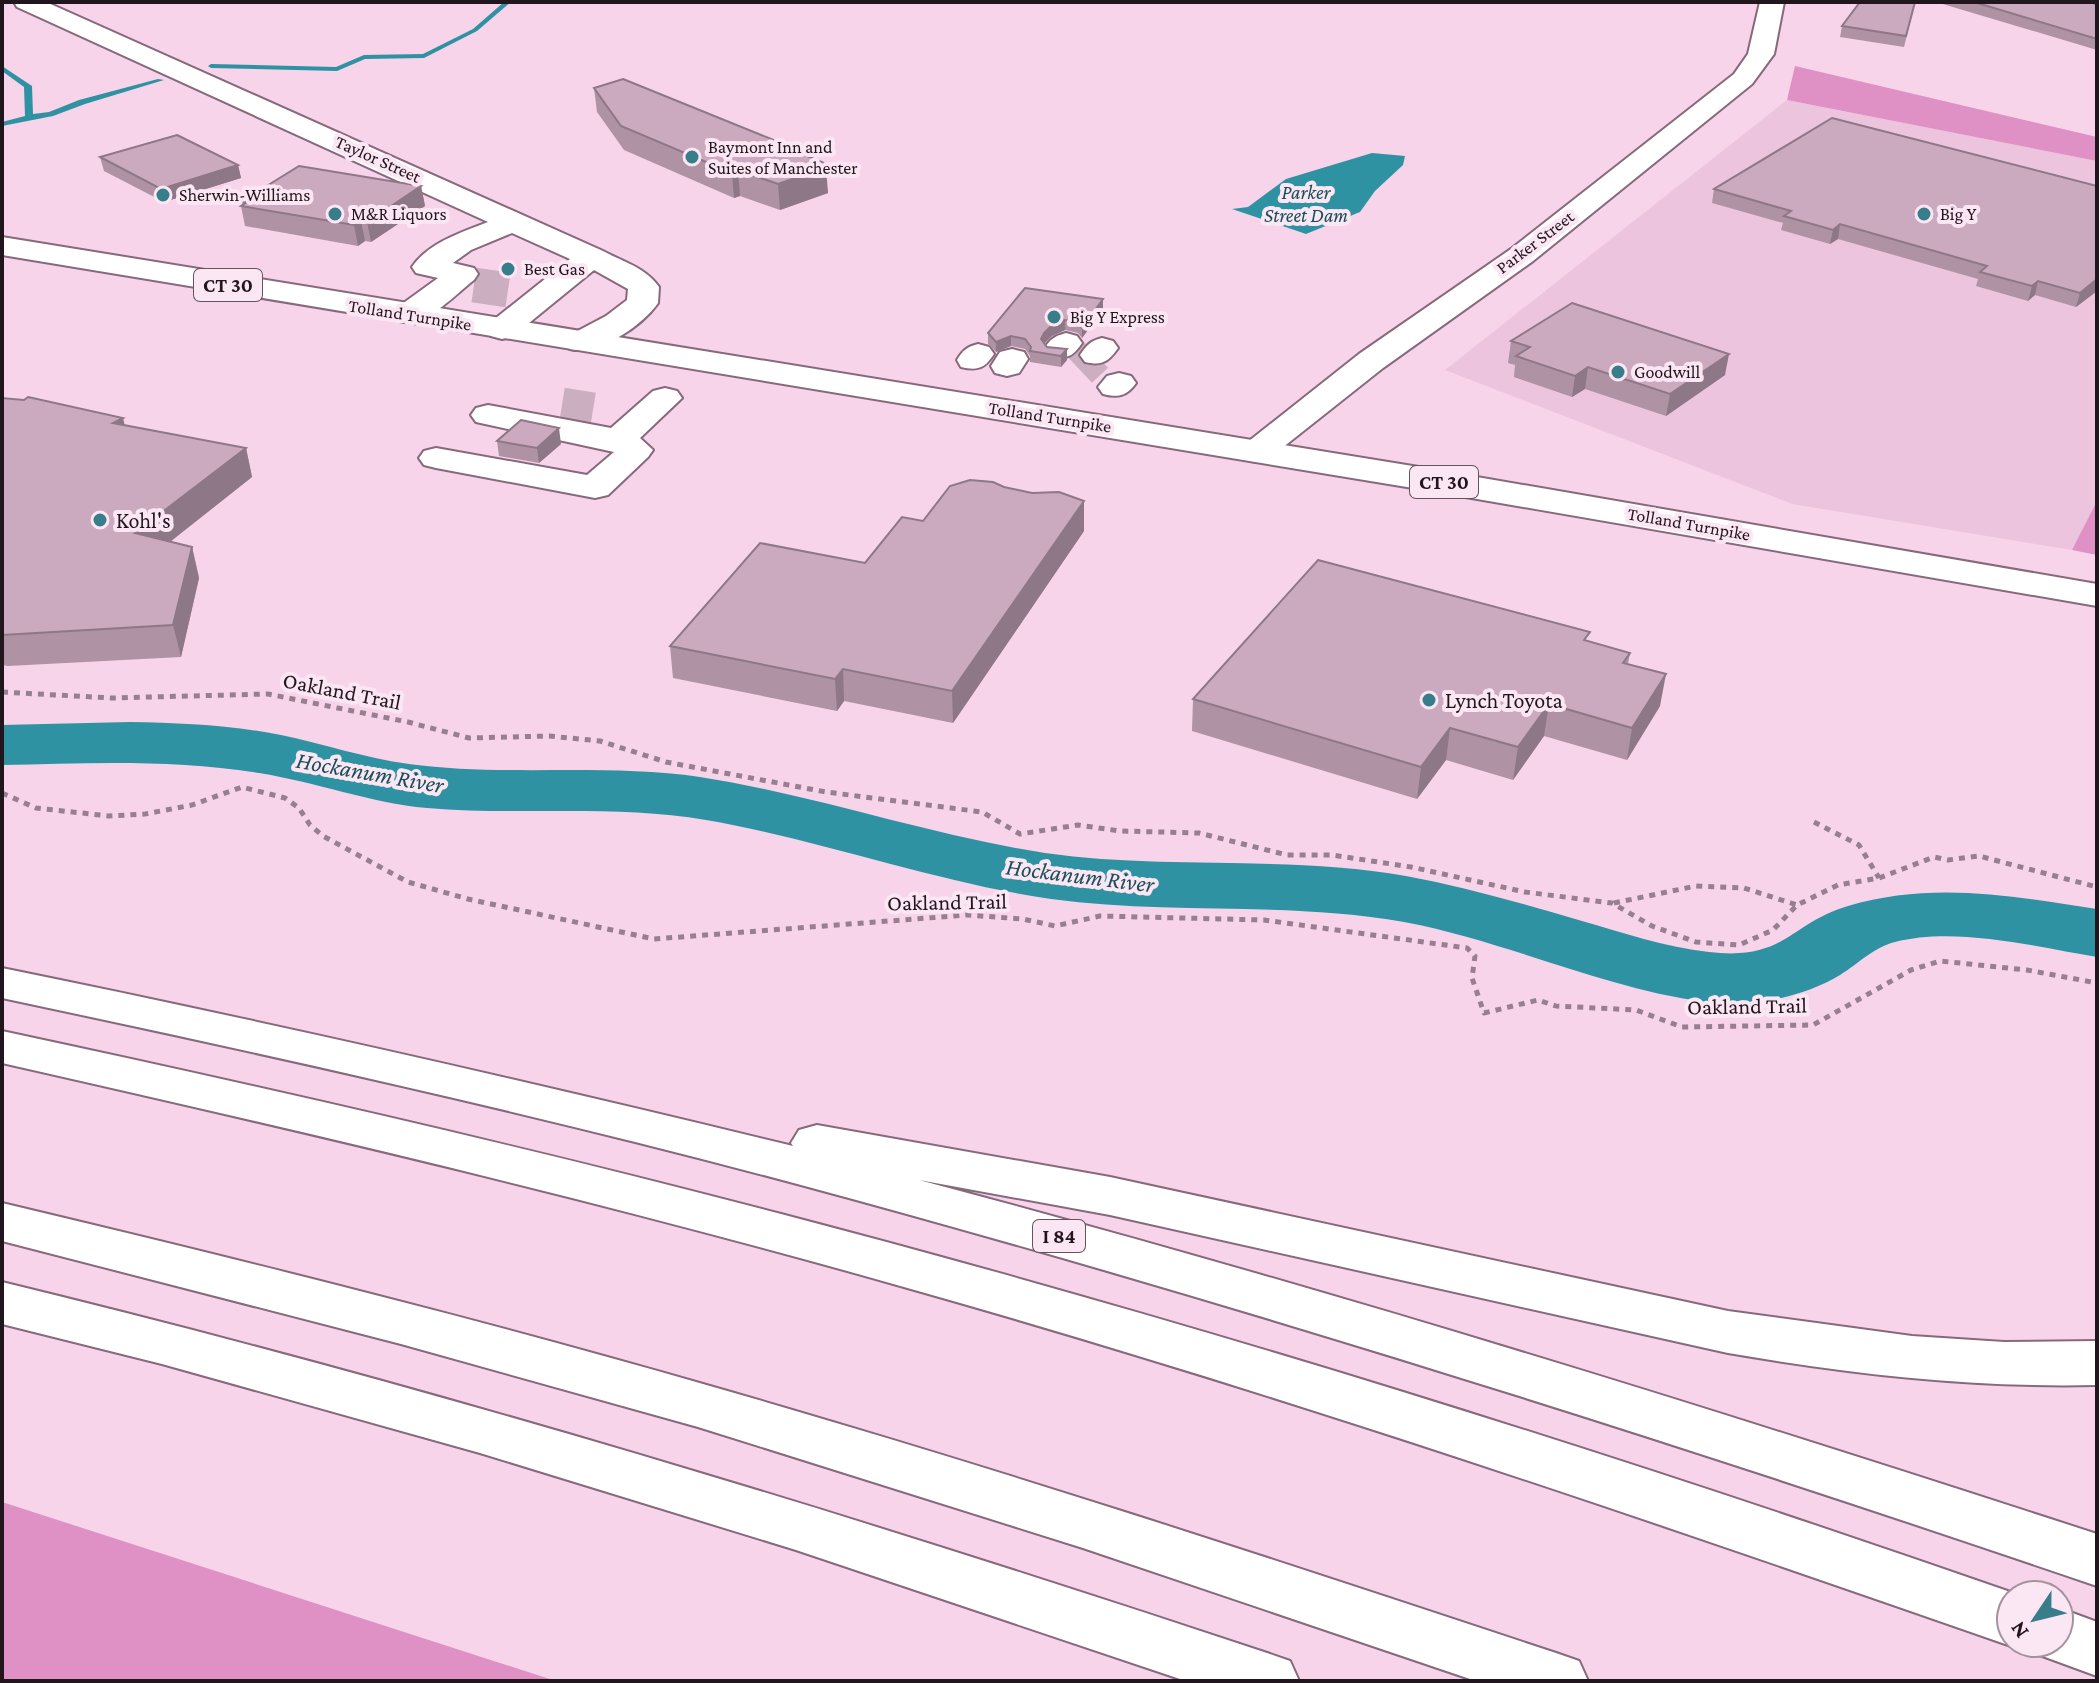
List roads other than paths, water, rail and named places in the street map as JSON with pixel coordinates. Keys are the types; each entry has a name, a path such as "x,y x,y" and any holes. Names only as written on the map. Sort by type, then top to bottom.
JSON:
{"main road":[{"name":"Taylor Street","path":"26,2 517,234 592,257 630,275 644,287 642,303 617,323 581,342"},
{"name":"Parker Street","path":"1256,452 1371,361 1522,255 1743,79 1761,54 1772,2"},
{"path":"496,287 427,267 460,244 478,236 517,234"},
{"name":"Tolland Turnpike","path":"2,246 1256,452 2097,595"},
{"path":"409,314 592,257"},
{"path":"496,287 502,329"},
{"path":"500,405 578,408 641,419 500,405"},
{"path":"436,458 595,487 636,450 641,419"},
{"name":"I 84","path":"2,983 412,1070 821,1171 1212,1280 1598,1396 2097,1560"},
{"path":"2,1047 368,1128 726,1218 1038,1305 1590,1477 1995,1614"},
{"path":"412,1070 1110,1196 1788,1343 1942,1361 2097,1363"},
{"path":"2,1222 492,1347 795,1433 1079,1521 1556,1681"},
{"path":"2,1303 341,1391 523,1443 920,1565 1267,1681"},
{"path":"2075,1641 2097,1649"}],"water":[{"name":"Parker Street Dam","path":"1372,153 1405,156 1403,165 1375,191 1360,212 1306,234 1232,209 1248,207 1286,179"}],"waterway":[{"path":"211,66 337,69 364,57 424,56 475,30 508,2"},
{"path":"2,68 28,86 29,117"},
{"path":"29,117 50,114 160,80"},
{"path":"2,124 29,117"},
{"name":"Hockanum River","path":"2,745 98,742 195,745 259,752 385,781 427,787 670,794 748,808 964,860 1051,876 1139,884 1316,889 1404,899 1505,923 1642,964 1705,977 1749,978 1778,973 1818,955 1858,929 1900,917 1985,916 2097,933"}],"tunnel":[{"path":"474,285 508,290"},
{"path":"1080,370 1096,355"},
{"path":"562,405 593,410"}],"place":[{"name":"Baymont Inn and Suites of Manchester","path":"692,157"},
{"name":"Sherwin-Williams","path":"163,195"},
{"name":"M&R Liquors","path":"335,214"},
{"name":"Big Y","path":"1924,214"},
{"name":"Best Gas","path":"508,269"},
{"name":"Big Y Express","path":"1054,317"},
{"name":"Goodwill","path":"1618,372"},
{"name":"Kohl's","path":"100,520"},
{"name":"Lynch Toyota","path":"1429,700"}]}
